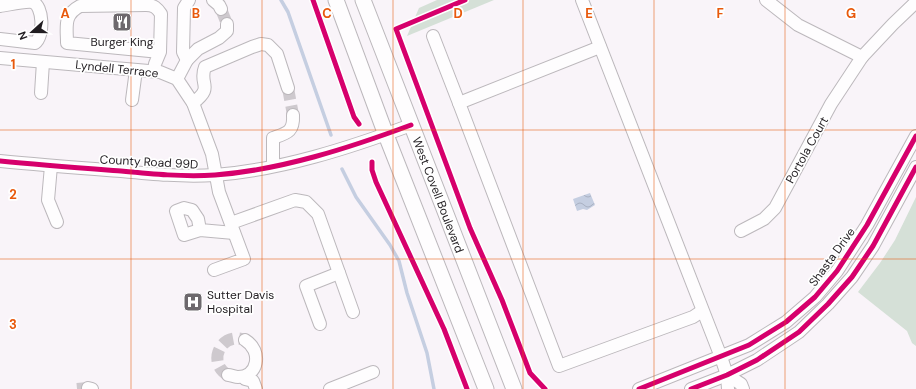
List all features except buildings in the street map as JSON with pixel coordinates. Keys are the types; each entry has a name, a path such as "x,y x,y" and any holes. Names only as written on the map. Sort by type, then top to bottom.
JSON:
{"main road":[{"path":"336,0 386,135 486,389"},
{"name":"West Covell Boulevard","path":"363,0 514,389"},
{"path":"504,362 524,389"},
{"path":"477,368 478,389"}],"street":[{"path":"187,60 183,52 184,8 188,0"},
{"path":"582,0 727,375 728,389"},
{"path":"766,0 798,24 862,57"},
{"path":"0,6 31,2 37,5 40,11 41,34 35,43 0,39"},
{"name":"Portola Court","path":"741,231 764,219 775,208 832,104 862,57 916,2"},
{"path":"154,71 160,52 161,14 157,8 152,5 80,6 74,10 67,19 67,43 160,52"},
{"path":"214,270 244,259 219,192 212,154 194,103 177,79 187,60 198,49 219,38 227,31 227,24"},
{"path":"434,36 559,366 693,317 702,311"},
{"path":"194,103 205,92 203,72 205,67 261,44 268,45 277,54 288,88"},
{"path":"83,65 84,45"},
{"path":"459,103 600,47"},
{"name":"Lyndell Terrace","path":"0,58 154,71 177,79"},
{"path":"41,93 43,62"},
{"path":"132,100 136,70"},
{"path":"272,166 273,138 288,132 292,128 293,115"},
{"name":"County Road 99D","path":"0,161 180,176 216,175 272,166 324,153 386,135 411,125"},
{"name":"Shasta Drive","path":"639,389 749,345 786,322 815,297 837,271 867,226 916,136"},
{"path":"50,166 48,200 57,222"},
{"name":"Shasta Drive","path":"691,389 727,375 757,360 799,332 852,277 873,246 916,167"},
{"path":"200,230 232,228 295,200 306,202 318,214 353,312"},
{"path":"320,324 306,286 339,273"},
{"path":"244,381 254,367 256,355 251,344 245,340"},
{"path":"330,389 373,372"},
{"path":"228,375 238,377 244,381 253,381 256,389"},
{"path":"727,375 741,384 743,389"}],"shaded area":[{"path":"437,0 494,0 407,36 419,8"},
{"path":"916,197 916,346 912,343 907,331 858,292 895,240"}],"water":[{"path":"590,193 595,205 587,210 583,209 577,211 573,199"}],"waterway":[{"path":"281,0 288,12 331,135"},
{"path":"342,169 356,197 390,245 399,261 407,293 427,353 434,389"}],"tunnel":[{"path":"221,9 227,24"},
{"path":"288,88 293,115"},
{"path":"228,375 221,370 218,363 217,356 219,350 223,344 229,340 236,338 245,340"},
{"path":"77,389 88,388"}],"cycle path":[{"path":"313,0 354,117 359,124"},
{"path":"465,0 396,29 470,228 502,300 530,373 545,389"},
{"path":"0,161 168,175 215,175 265,168 314,157 364,142 411,125"},
{"path":"639,389 749,345 786,322 815,297 837,271 867,225 916,136"},
{"path":"372,162 372,170 376,182 444,329 467,389"},
{"path":"691,389 727,375 757,360 799,332 828,304 852,277 873,246 916,167"}],"place":[{"name":"Burger King","path":"122,22"},
{"name":"Sutter Davis Hospital","path":"193,302"}]}
